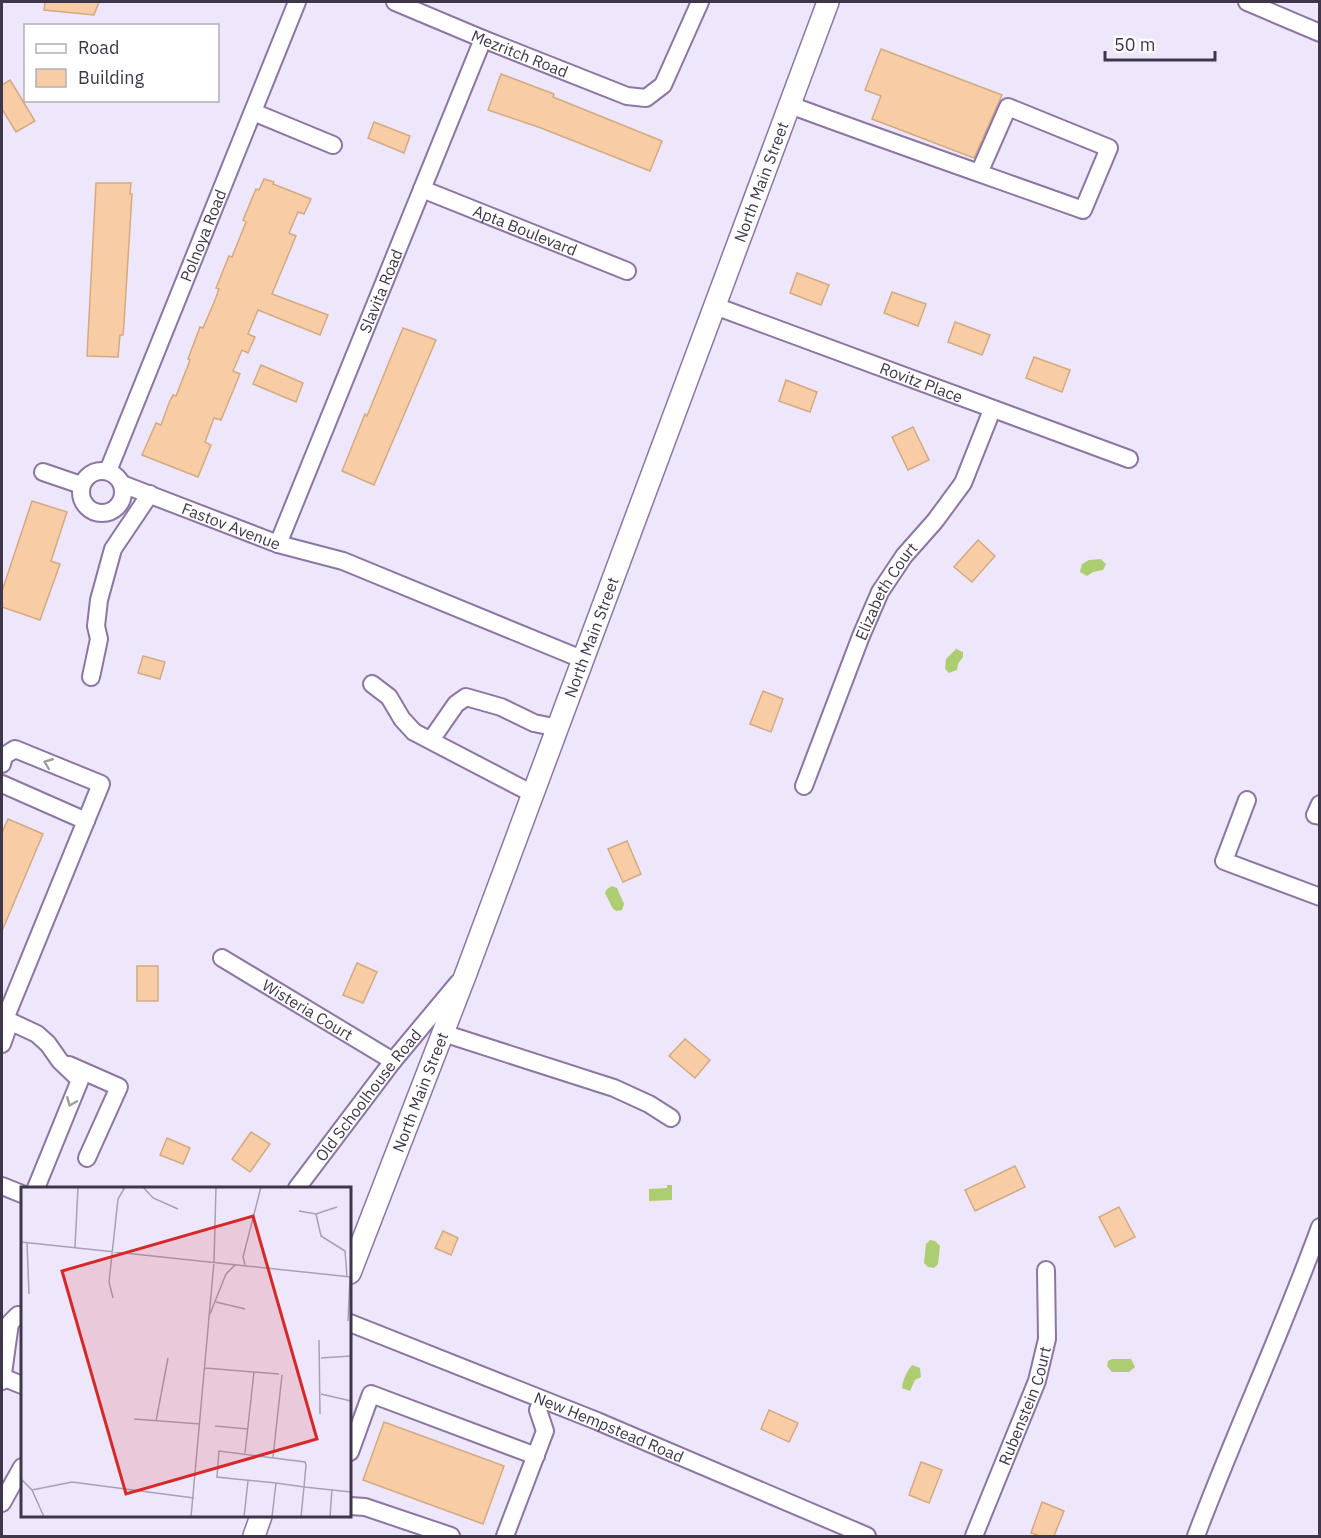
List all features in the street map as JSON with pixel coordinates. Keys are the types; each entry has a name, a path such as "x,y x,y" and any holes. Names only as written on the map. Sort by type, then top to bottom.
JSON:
{"main road":[{"name":"North Main Street","path":"351,1270 584,660 828,2"},
{"path":"254,1536 260,1517"}],"street":[{"name":"Polnoya Road","path":"108,471 297,2"},
{"name":"Mezritch Road","path":"395,2 627,96 646,98 663,85 700,2"},
{"path":"1248,2 1320,33"},
{"name":"Slavita Road","path":"278,544 483,39"},
{"path":"789,105 979,173 1083,210 1109,148 1008,107 979,173"},
{"path":"253,112 333,145"},
{"name":"Apta Boulevard","path":"422,189 627,271"},
{"name":"Rovitz Place","path":"715,306 1129,459"},
{"name":"Elizabeth Court","path":"804,786 880,592 904,556 935,521 963,483 992,410"},
{"path":"95,471 108,471 114,474 122,484 122,499 113,510 106,513 98,513 85,506 81,499 81,485 84,479 95,471"},
{"path":"43,472 81,485"},
{"name":"Fastov Avenue","path":"122,484 278,544 344,561 584,660"},
{"path":"91,677 99,639 96,626 99,600 113,549 150,494"},
{"path":"372,684 389,697 402,719 414,732 533,794"},
{"path":"431,740 456,704 466,697 501,707 534,723 558,728"},
{"path":"2,764 4,756 15,750 101,784 5,1019 7,1030 2,1043"},
{"path":"2,784 86,821"},
{"path":"1247,800 1224,861 1320,897"},
{"path":"1320,804 1315,815 1320,816"},
{"name":"Wisteria Court","path":"222,958 393,1061"},
{"name":"Old Schoolhouse Road","path":"298,1187 393,1061 465,976"},
{"path":"5,1019 37,1034 80,1080 36,1187"},
{"path":"443,1032 614,1088 649,1104 671,1118"},
{"path":"60,1061 119,1087 87,1158"},
{"path":"2,1186 21,1194"},
{"path":"1196,1536 1320,1227"},
{"name":"Rubenstein Court","path":"974,1536 1036,1382 1047,1339 1046,1270"},
{"path":"21,1316 18,1315 10,1323 2,1379 21,1385"},
{"name":"New Hempstead Road","path":"351,1323 597,1421 867,1536"},
{"path":"351,1449 371,1394 536,1456"},
{"path":"505,1536 545,1431 538,1410 542,1401"},
{"path":"2,1503 21,1469"},
{"path":"351,1506 365,1507 451,1536"}],"shaded area":[{"path":"1101,559 1106,564 1103,570 1087,576 1080,572 1082,564 1089,560"},
{"path":"956,649 963,652 963,657 957,670 949,673 945,669 946,659"},
{"path":"612,886 617,888 624,904 622,910 613,909 605,893"},
{"path":"667,1185 672,1185 672,1200 649,1201 649,1189 667,1188"},
{"path":"930,1240 940,1246 938,1264 934,1268 924,1263 926,1244"},
{"path":"1131,1359 1135,1367 1129,1372 1112,1372 1107,1366 1108,1361"},
{"path":"912,1365 920,1368 921,1377 915,1380 910,1391 902,1388 905,1376"}],"building":[{"path":"45,2 99,2 94,15 44,10"},
{"path":"881,49 1002,95 974,158 872,119 881,96 865,90"},
{"path":"501,74 554,94 553,97 662,141 650,171 541,128 488,110"},
{"path":"10,80 35,121 16,132 2,109 2,85"},
{"path":"374,122 410,136 404,153 368,138"},
{"path":"264,179 311,199 304,214 298,212 289,233 296,236 272,294 328,315 320,335 258,310 248,334 255,337 248,353 242,350 233,371 240,374 221,420 214,418 205,442 211,445 198,477 142,455 156,423 161,425 173,395 176,396 200,327 203,328 219,289 216,288 246,222 243,220 256,189 259,190"},
{"path":"96,183 131,183 124,323 123,335 120,335 118,357 87,356"},
{"path":"797,273 829,285 821,305 790,293"},
{"path":"892,292 926,304 918,326 884,313"},
{"path":"955,322 990,335 982,355 948,342"},
{"path":"403,328 436,340 374,485 342,471"},
{"path":"1034,357 1070,370 1062,392 1026,378"},
{"path":"261,365 303,383 296,402 253,384"},
{"path":"786,380 817,392 810,412 779,401"},
{"path":"913,427 929,460 908,470 892,437"},
{"path":"32,501 67,512 51,561 60,564 40,620 2,607 2,591"},
{"path":"978,540 995,556 972,582 954,567"},
{"path":"143,656 165,662 160,679 138,673"},
{"path":"763,691 783,699 771,732 750,724"},
{"path":"8,819 43,834 2,931 2,833"},
{"path":"627,841 641,874 623,882 608,849"},
{"path":"357,963 377,972 363,1003 343,995"},
{"path":"137,966 158,966 158,1001 137,1001"},
{"path":"685,1039 710,1060 695,1078 669,1056"},
{"path":"251,1132 270,1144 250,1172 232,1159"},
{"path":"167,1138 190,1148 183,1164 160,1155"},
{"path":"1015,1166 1025,1187 975,1211 965,1190"},
{"path":"1119,1207 1135,1237 1115,1247 1099,1217"},
{"path":"443,1231 458,1238 451,1255 435,1248"},
{"path":"769,1410 798,1423 789,1442 761,1429"},
{"path":"384,1422 504,1466 483,1524 363,1480"},
{"path":"921,1462 942,1470 929,1503 909,1495"},
{"path":"1042,1502 1064,1511 1054,1536 1040,1536 1031,1533"}]}
